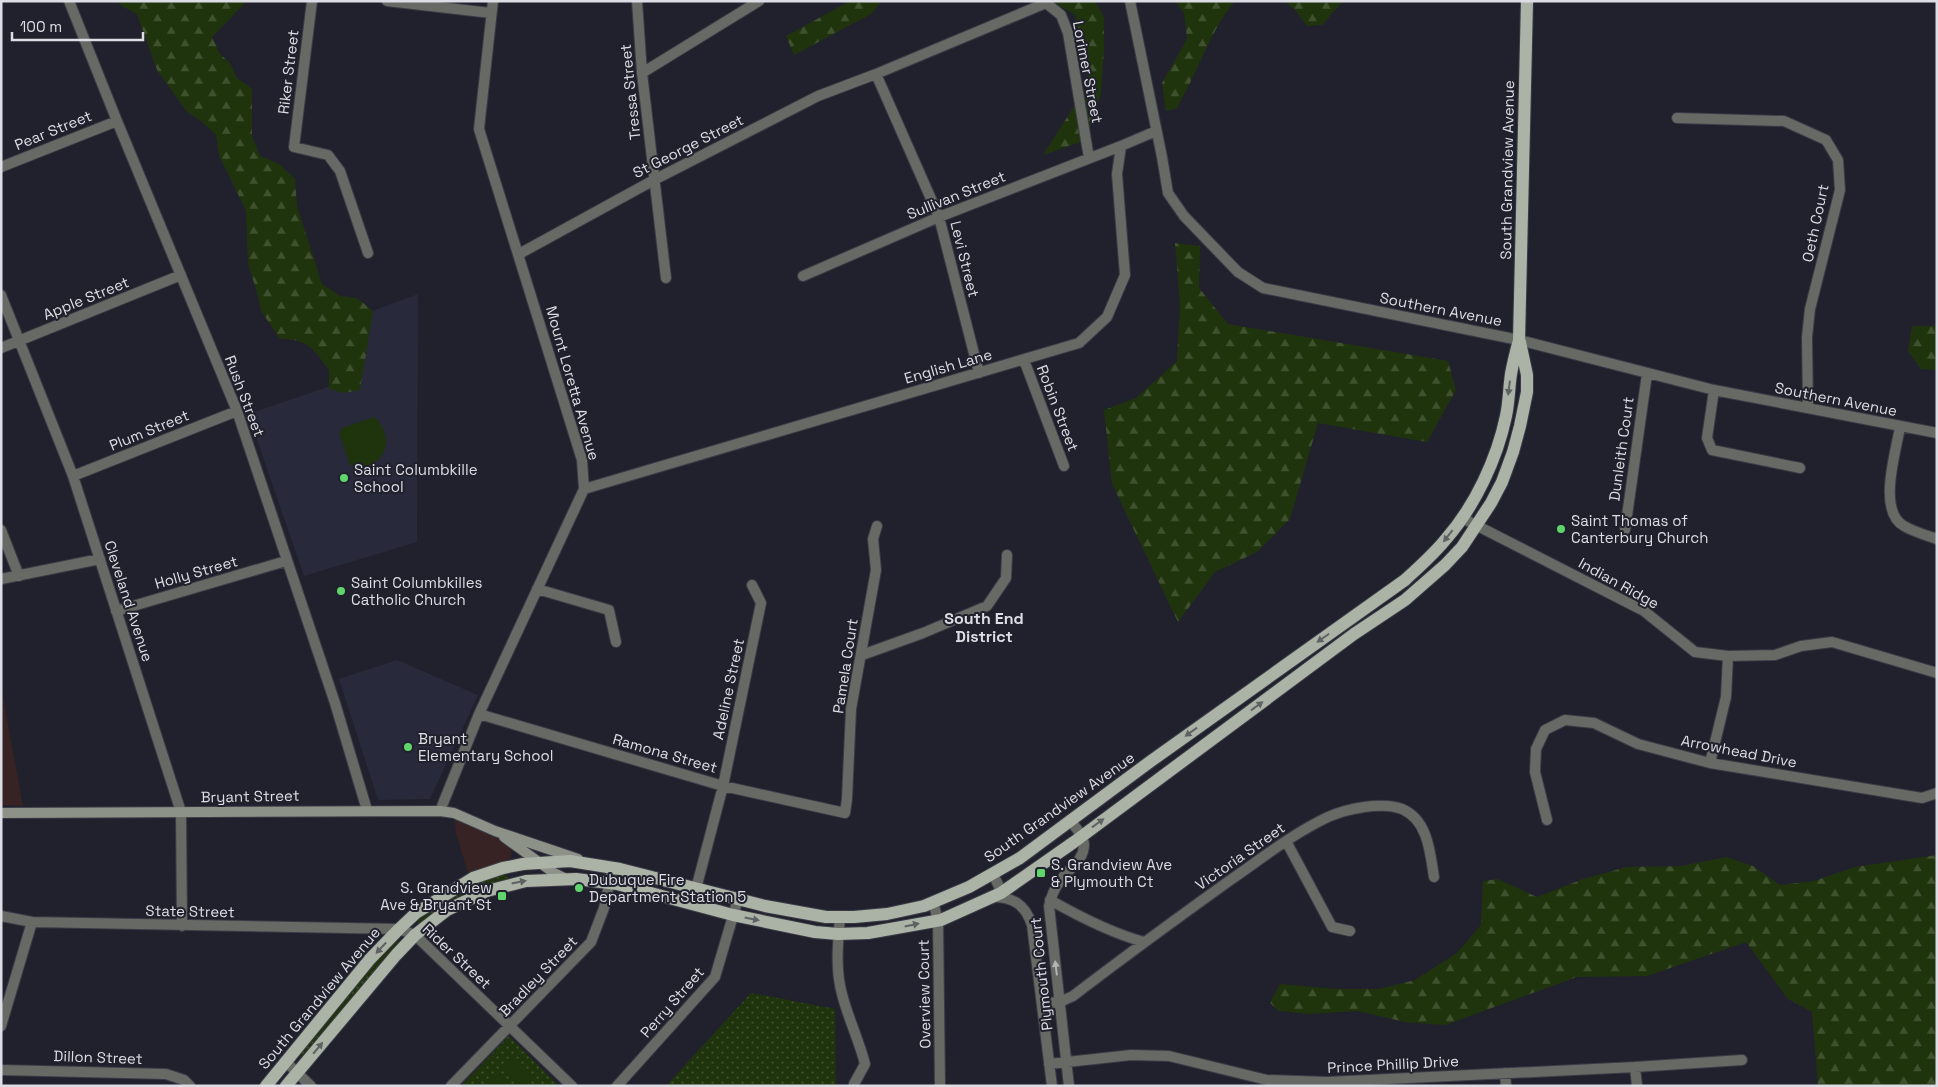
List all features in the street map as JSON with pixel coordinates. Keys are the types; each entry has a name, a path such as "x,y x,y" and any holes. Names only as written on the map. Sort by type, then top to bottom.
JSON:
{"main road":[{"name":"South Grandview Avenue","path":"266,1086 370,959 398,929 416,912 473,878 509,867 539,862 570,861 613,867 765,906 817,915 840,917 887,914 924,906 969,887 1020,858 1070,820 1405,580 1447,539 1462,518 1483,480 1495,452 1506,416 1511,373 1519,340 1527,1"},
{"name":"South Grandview Avenue","path":"286,1086 415,935 447,910 487,891 526,881 568,879 610,883 733,915 815,932 838,934 868,933 938,920 998,896 1082,838 1427,582 1462,547 1477,526 1502,482 1513,452 1520,426 1527,375 1519,340"},
{"path":"1343,624 1352,636"},
{"name":"Bryant Street","path":"1,813 440,811 454,813 495,831"},
{"path":"495,831 558,876 568,879"},
{"path":"495,831 593,864"},
{"path":"509,867 514,862 517,854 514,845"}],"street":[{"name":"Rush Street","path":"70,1 236,411 335,703 362,786 367,810"},
{"name":"Riker Street","path":"312,1 294,147 328,155 340,171 368,253"},
{"path":"388,1 491,13"},
{"name":"Mount Loretta Avenue","path":"440,811 479,714 584,489 582,460 480,129 493,1"},
{"name":"Tressa Street","path":"637,1 642,73 666,278"},
{"path":"642,73 758,1"},
{"name":"Southern Avenue","path":"1130,1 1168,193 1184,216 1238,272 1263,288 1519,340 1714,390 1937,433"},
{"name":"Lorimer Street","path":"876,74 1046,2 1061,15 1068,33 1089,158"},
{"name":"St George Street","path":"519,254 654,180 818,96 876,74"},
{"name":"Levi Street","path":"876,74 938,217 979,373"},
{"name":"Oeth Court","path":"1677,118 1784,121 1826,140 1838,160 1840,190 1810,309 1808,407"},
{"name":"Pear Street","path":"1,167 117,121"},
{"path":"1122,146 1156,131"},
{"name":"Sullivan Street","path":"803,276 938,217 1122,146"},
{"name":"English Lane","path":"584,489 1079,343 1107,317 1125,275 1117,174 1122,146"},
{"name":"Apple Street","path":"1,348 181,275"},
{"name":"Cleveland Avenue","path":"1,295 72,476 181,812 182,926"},
{"name":"Robin Street","path":"1024,360 1064,466"},
{"name":"Dunleith Court","path":"1625,530 1647,374"},
{"path":"1714,390 1707,438 1712,450 1800,468"},
{"name":"Plum Street","path":"72,476 236,411"},
{"path":"1900,427 1888,496 1891,512 1902,526 1937,539"},
{"name":"Indian Ridge","path":"1462,518 1644,611 1695,652 1728,656 1775,655 1801,646 1832,642 1937,673"},
{"name":"Pamela Court","path":"845,812 851,709 876,570 873,539 877,526"},
{"path":"1,530 19,576"},
{"path":"862,654 923,633 987,606 1006,578 1007,555"},
{"path":"1,579 100,559"},
{"name":"Holly Street","path":"116,611 286,561"},
{"name":"Adeline Street","path":"692,904 723,786 761,603 752,584"},
{"path":"537,590 609,610 616,642"},
{"path":"1710,764 1726,697 1728,656"},
{"name":"Ramona Street","path":"479,714 723,786 845,812"},
{"name":"Arrowhead Drive","path":"1547,820 1535,772 1536,749 1544,730 1566,720 1594,723 1638,744 1710,764 1922,798 1937,793"},
{"name":"Victoria Street","path":"1042,1003 1060,1002 1073,996 1144,942 1286,841 1330,816 1380,805 1392,806 1410,814 1419,822 1428,842 1434,877"},
{"path":"1070,820 1082,838"},
{"name":"Plymouth Court","path":"1069,1086 1049,906 1053,892 1061,879 1079,862 1084,844 1082,838"},
{"path":"1286,841 1332,927 1350,931"},
{"name":"Bradley Street","path":"451,1086 591,942 597,931 613,867"},
{"path":"993,874 998,896"},
{"name":"Plymouth Court","path":"998,896 1021,906 1028,914 1032,925 1052,1086"},
{"name":"Perry Street","path":"617,1086 715,978 738,898"},
{"path":"1050,900 1064,909 1114,932 1144,942"},
{"name":"Overview Court","path":"933,902 938,920 940,1086"},
{"name":"State Street","path":"1,916 32,922 379,929"},
{"path":"840,917 837,962 841,992 865,1064 854,1084"},
{"path":"1,1026 32,922"},
{"name":"Rider Street","path":"379,929 398,929 415,935 572,1086"},
{"path":"1035,945 1053,942"},
{"path":"1062,1022 1064,1012 1073,996"},
{"name":"Prince Phillip Drive","path":"1049,1064 1131,1055 1169,1056 1267,1080 1327,1084 1742,1060"},
{"path":"285,1061 311,1086"},
{"path":"1635,1067 1637,1086"},
{"name":"Dillon Street","path":"1,1070 166,1074 184,1080 190,1086"},
{"path":"1505,1073 1506,1086"}],"shaded area":[{"name":"Saint Columbkille School","path":"418,294 417,542 304,576 248,414 360,376 367,313"},
{"name":"Bryant Elementary School","path":"397,660 478,695 430,799 378,800 339,679"},
{"path":"1,686 23,806 1,805"},
{"path":"454,815 493,833 508,843 512,849 511,857 506,861 468,873 456,834"}],"green space":[{"path":"117,1 247,1 212,37 220,54 230,63 237,78 252,89 252,136 260,156 279,164 295,179 297,206 322,284 340,296 357,298 373,311 360,390 344,393 329,389 329,370 314,351 304,343 290,339 280,339 261,311 248,263 246,211 219,155 216,135 201,121 187,112 157,70 137,14"},
{"path":"850,1 882,1 871,14 794,55 786,36"},
{"path":"1052,1 1095,1 1104,17 1104,49 1101,93 1086,140 1043,155 1089,83 1075,15"},
{"path":"1175,1 1235,1 1217,26 1176,109 1166,111 1162,83 1187,39 1184,13"},
{"path":"1284,1 1343,1 1322,25 1307,26 1295,10"},
{"path":"1175,243 1200,246 1199,288 1228,324 1448,361 1456,390 1427,442 1318,423 1290,519 1257,552 1215,572 1178,622 1112,484 1104,410 1136,398 1177,361 1180,304"},
{"path":"1912,326 1937,326 1937,370 1921,369 1908,351"},
{"path":"374,417 385,435 386,444 383,453 378,460 371,464 361,466 350,465 339,433 342,428"},
{"path":"1937,855 1937,1086 1818,1086 1812,1012 1788,999 1746,942 1647,976 1577,977 1445,1025 1405,1022 1358,1011 1309,1014 1279,1011 1270,1003 1280,984 1337,989 1379,989 1415,980 1457,953 1481,925 1483,881 1498,879 1537,897 1583,879 1627,867 1681,866 1726,857 1753,866 1780,885 1814,881 1855,867"},
{"path":"506,874 508,880 420,923 416,922 417,919 474,884"},
{"path":"397,939 399,941 398,944 303,1057 299,1057 298,1055 389,945"},
{"path":"751,993 835,1009 836,1086 666,1086"},
{"path":"509,1036 559,1086 461,1086"},
{"path":"512,1056 534,1078 526,1086 521,1086 502,1066"},
{"path":"497,1071 512,1086 492,1086 487,1081"}],"place":[{"name":"Saint Columbkille School","path":"344,478"},
{"name":"Saint Thomas of Canterbury Church","path":"1561,529"},
{"name":"Saint Columbkilles Catholic Church","path":"341,591"},
{"name":"Bryant Elementary School","path":"408,747"},
{"name":"S. Grandview Ave & Plymouth Ct","path":"1041,873"},
{"name":"Dubuque Fire Department Station 5","path":"579,888"},
{"name":"S. Grandview Ave & Bryant St","path":"502,896"}],"district":[{"name":"South End District","path":"984,627"}]}
